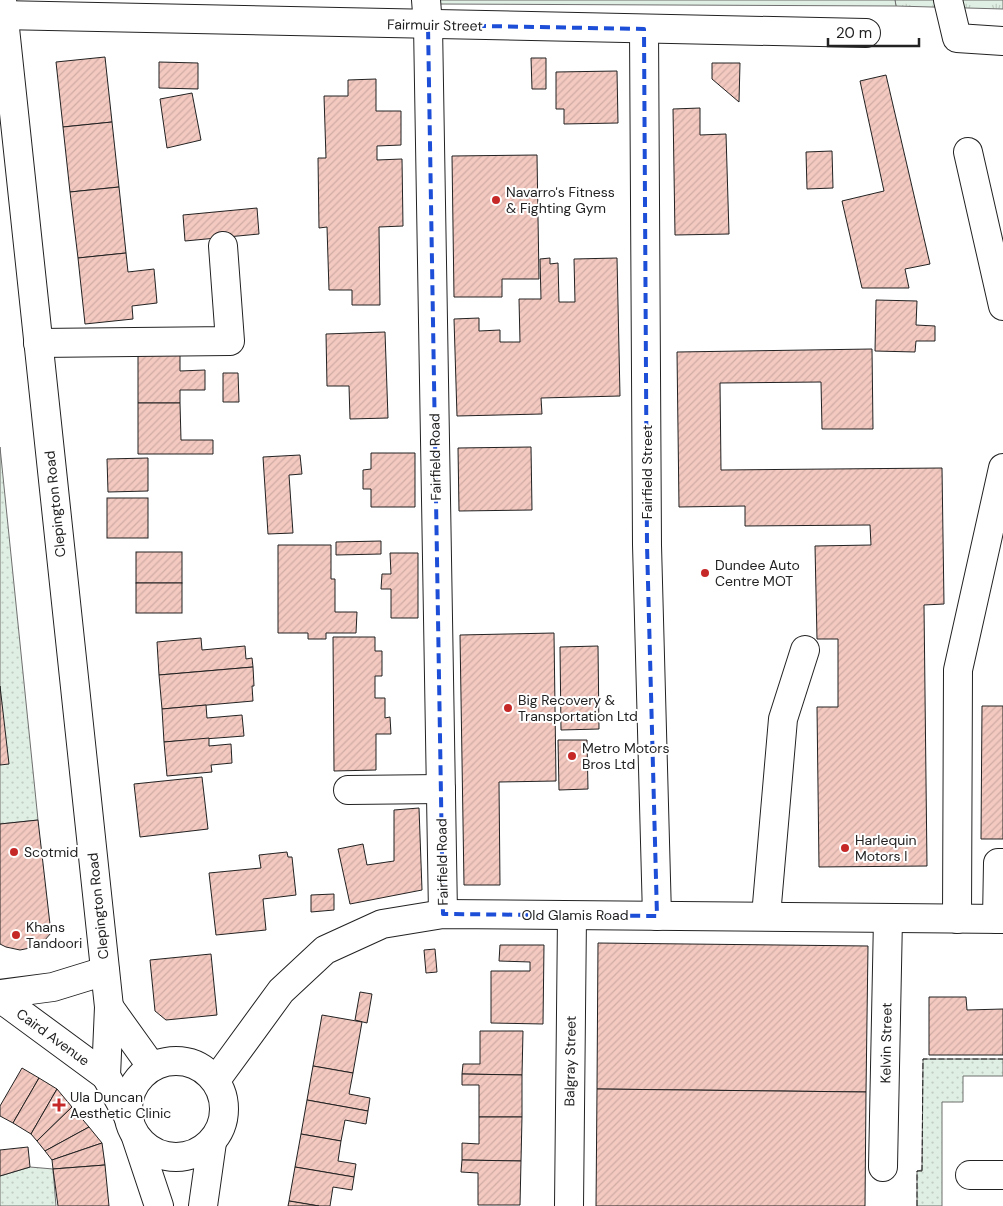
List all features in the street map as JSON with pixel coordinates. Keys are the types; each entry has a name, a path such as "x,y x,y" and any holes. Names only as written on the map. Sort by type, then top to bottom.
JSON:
{"street":[{"path":"948,0 957,38 1003,41"},
{"name":"Fairmuir Street","path":"2,10 427,12 644,29 866,33"},
{"name":"Clepington Road","path":"2,10 109,1008 106,1076"},
{"name":"Fairfield Road","path":"427,12 443,914"},
{"name":"Fairfield Street","path":"644,29 647,545 657,916"},
{"path":"968,152 1003,306"},
{"path":"38,343 230,341 223,246"},
{"path":"957,919 958,670 1003,468"},
{"path":"766,916 783,719 805,650"},
{"path":"348,790 441,789"},
{"path":"1000,919 998,863 1003,863"},
{"name":"Old Glamis Road","path":"216,1080 281,991 325,950 382,924 443,914 1000,919"},
{"name":"Balgray Street","path":"569,1206 572,916"},
{"name":"Kelvin Street","path":"883,1167 888,918"},
{"name":"Caird Avenue","path":"0,996 53,987 105,971"},
{"name":"Caird Avenue","path":"0,996 106,1076"},
{"name":"Clepington Road","path":"109,1008 152,1067"},
{"path":"106,1076 132,1127 146,1148 159,1155 173,1158 188,1157 201,1151 212,1142 222,1128 225,1112 223,1095 216,1080 208,1072 198,1065 174,1060 152,1067 141,1076 132,1088 128,1102 132,1127 157,1205"},
{"path":"203,1206 212,1142"},
{"path":"970,1175 1003,1174"}],"highlighted area":[{"path":"428,25 644,29 647,545 657,916 443,914"}],"green space":[{"path":"438,0 895,0 896,6 438,4"},
{"path":"895,0 1003,0 1003,9 896,6"},
{"path":"0,447 38,820 0,824"},
{"path":"923,1059 1003,1059 1003,1076 963,1076 963,1102 942,1102 942,1206 917,1206 917,1171 922,1170"},
{"path":"30,1167 53,1169 56,1206 0,1206 0,1176"}],"building":[{"path":"105,57 112,122 63,127 56,62"},
{"path":"531,58 546,58 546,89 532,89"},
{"path":"159,62 198,63 198,89 159,88"},
{"path":"712,63 740,63 739,102 712,79"},
{"path":"617,71 618,123 564,124 564,109 556,109 556,72"},
{"path":"886,75 930,264 905,269 909,288 862,288 842,201 884,191 860,81"},
{"path":"376,79 376,111 401,111 401,145 377,146 377,160 402,159 403,226 379,227 380,305 352,305 352,290 329,290 327,227 319,228 318,158 326,158 324,96 348,96 348,80"},
{"path":"192,93 201,140 167,148 160,99"},
{"path":"700,108 700,135 726,134 729,234 675,235 673,109"},
{"path":"112,122 119,187 70,192 63,127"},
{"path":"832,151 833,188 807,189 806,152"},
{"path":"537,155 539,279 502,279 502,297 454,297 452,156"},
{"path":"119,187 126,253 78,258 70,192"},
{"path":"257,208 259,234 185,241 183,215"},
{"path":"126,253 128,272 154,269 157,303 132,306 133,319 85,324 78,258"},
{"path":"550,258 550,264 558,263 559,302 575,302 574,259 617,258 620,396 541,398 542,414 457,416 454,319 479,318 479,331 500,330 500,342 520,342 519,299 541,299 540,259"},
{"path":"876,300 917,301 916,325 935,326 935,341 916,341 915,352 875,351"},
{"path":"385,332 388,418 350,419 349,386 327,386 326,334"},
{"path":"872,349 873,429 822,429 821,382 720,383 721,470 942,468 944,604 924,605 927,866 819,867 817,707 838,707 838,639 817,639 815,546 871,545 870,525 745,526 745,506 679,507 677,352"},
{"path":"138,352 180,352 180,371 205,370 205,390 180,390 180,403 138,403"},
{"path":"223,373 238,373 239,402 223,402"},
{"path":"138,403 180,403 181,440 213,440 213,454 138,454"},
{"path":"531,447 532,510 459,511 458,448"},
{"path":"371,453 415,453 415,507 371,507 371,489 363,489 363,470 371,469"},
{"path":"300,455 302,474 289,475 293,533 268,534 263,457"},
{"path":"148,458 148,491 108,492 107,459"},
{"path":"107,498 148,498 148,538 107,538"},
{"path":"381,541 381,554 336,555 336,542"},
{"path":"278,545 331,545 331,579 335,579 335,612 357,612 356,633 326,633 326,639 308,639 308,633 278,633"},
{"path":"136,552 182,552 182,583 136,583"},
{"path":"390,553 418,553 418,618 391,618 391,589 381,589 382,574 391,574"},
{"path":"136,583 182,583 182,613 136,613"},
{"name":"Big Recovery & Transportation Ltd","path":"554,633 556,781 499,782 500,885 464,885 460,635"},
{"path":"333,637 375,637 375,651 382,651 382,676 375,676 375,698 385,698 385,718 390,717 391,734 376,734 376,770 334,771"},
{"path":"201,638 202,650 245,646 246,659 252,658 253,667 159,675 157,642"},
{"path":"598,646 599,729 561,730 560,647"},
{"path":"253,667 253,701 162,709 159,675"},
{"path":"0,686 9,764 0,765"},
{"path":"206,705 207,718 242,715 244,736 164,742 162,709"},
{"path":"982,706 1003,706 1003,839 981,839"},
{"path":"209,738 209,746 231,744 232,763 211,765 212,772 167,776 164,742"},
{"path":"558,740 587,740 588,789 559,790"},
{"path":"202,777 208,829 140,837 134,784"},
{"path":"419,808 422,890 350,904 338,849 363,844 367,865 394,861 394,810"},
{"path":"38,820 51,933 35,947 20,950 0,944 0,824"},
{"path":"287,852 288,857 292,857 296,895 263,899 266,930 216,935 209,873 261,868 259,855"},
{"path":"334,894 334,910 311,912 311,895"},
{"path":"598,943 868,946 866,1092 597,1089"},
{"path":"500,945 544,945 543,1024 491,1023 491,971 530,971 530,962 499,961"},
{"path":"435,949 437,972 426,973 424,950"},
{"path":"211,954 217,1015 166,1020 155,1011 150,960"},
{"path":"360,992 372,994 367,1023 355,1020"},
{"path":"929,997 966,997 967,1010 1003,1009 1003,1055 929,1055"},
{"path":"322,1015 362,1022 353,1073 313,1066"},
{"path":"480,1031 523,1031 522,1075 462,1074 463,1064 480,1064"},
{"path":"313,1066 353,1073 349,1094 370,1098 368,1111 307,1100"},
{"path":"22,1068 39,1078 13,1123 0,1116 0,1106"},
{"path":"462,1074 522,1075 522,1117 479,1117 479,1085 462,1085"},
{"path":"39,1078 57,1089 31,1134 13,1123"},
{"path":"57,1089 72,1107 37,1141 31,1134"},
{"path":"597,1089 866,1092 865,1206 596,1206"},
{"path":"307,1100 368,1111 366,1124 345,1120 341,1141 301,1134"},
{"path":"72,1107 89,1127 45,1151 37,1141"},
{"path":"479,1117 522,1117 521,1161 462,1160 462,1143 479,1144"},
{"path":"89,1127 102,1143 52,1160 45,1151"},
{"path":"301,1134 341,1141 338,1161 356,1164 354,1177 295,1167"},
{"path":"102,1143 105,1165 53,1169 52,1160"},
{"path":"28,1147 30,1167 0,1176 0,1150"},
{"path":"462,1160 521,1161 520,1205 478,1205 478,1173 461,1172"},
{"path":"105,1165 109,1206 58,1206 53,1169"},
{"path":"295,1167 354,1177 352,1190 333,1187 330,1206 289,1201"},
{"path":"289,1201 319,1206 288,1206"}],"fence":[{"path":"922,1171 923,1059 1003,1059"},
{"path":"917,1206 917,1171 922,1171"}],"place":[{"name":"Navarro's Fitness & Fighting Gym","path":"496,200"},
{"name":"Dundee Auto Centre MOT","path":"705,573"},
{"name":"Big Recovery & Transportation Ltd","path":"508,708"},
{"name":"Metro Motors Bros Ltd","path":"572,756"},
{"name":"Harlequin Motors l","path":"845,848"},
{"name":"Scotmid","path":"14,852"},
{"name":"Khans Tandoori","path":"16,935"},
{"name":"Ula Duncan Aesthetic Clinic","path":"59,1105"}]}
